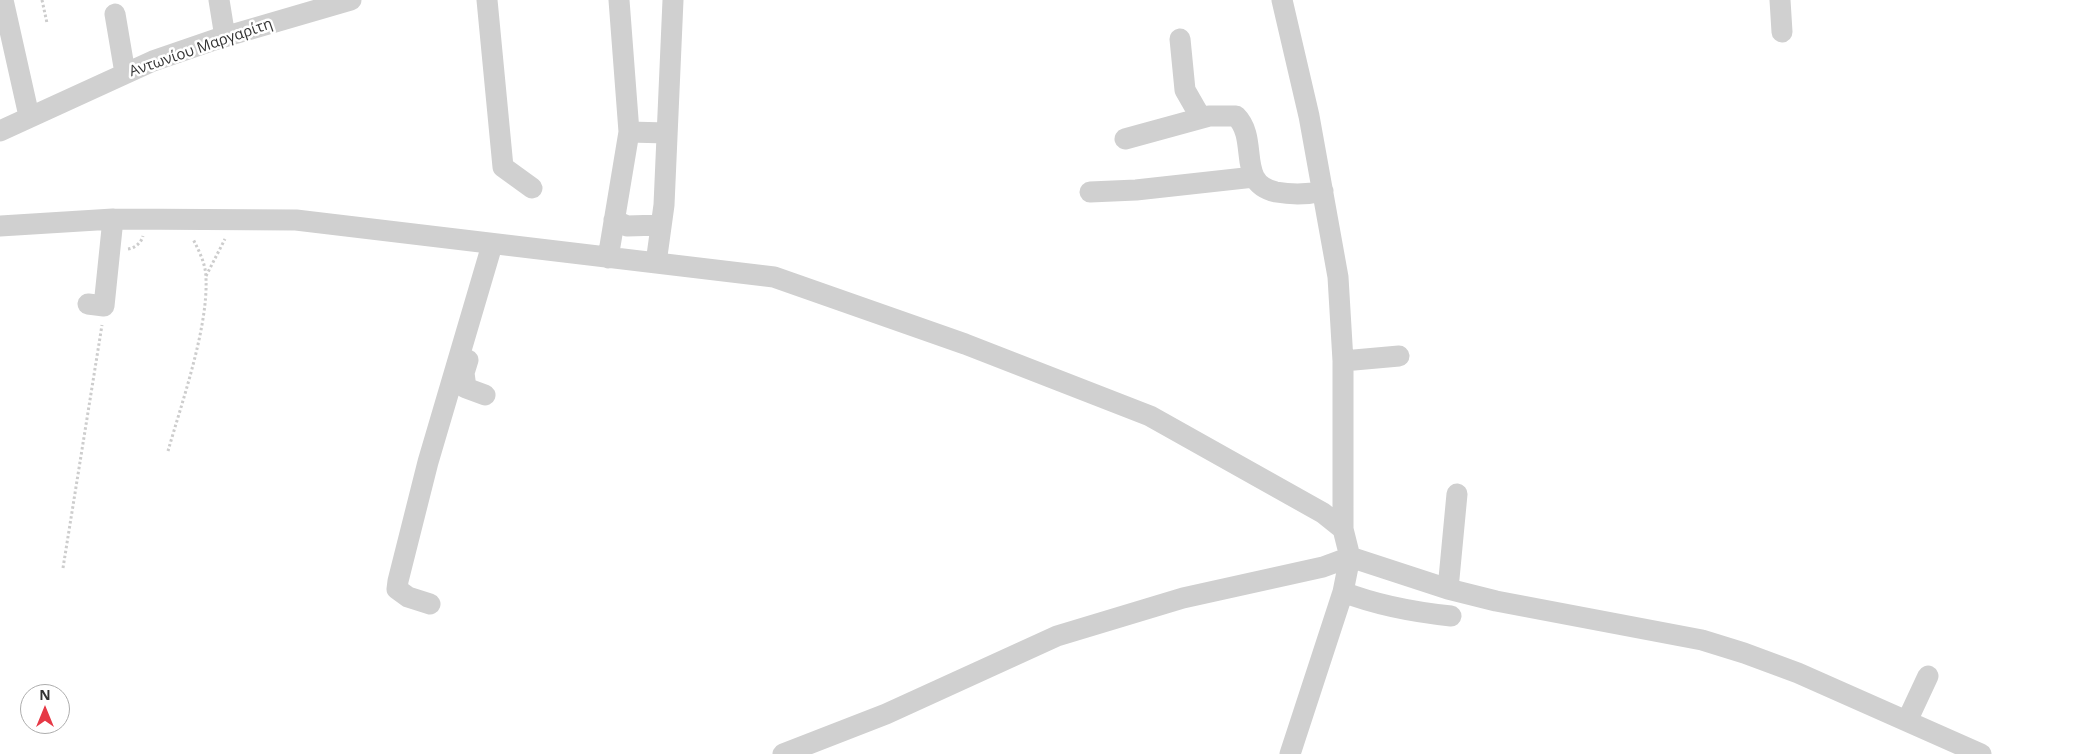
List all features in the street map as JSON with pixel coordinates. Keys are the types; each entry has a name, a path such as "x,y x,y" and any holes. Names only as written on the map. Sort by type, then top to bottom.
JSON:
{"street":[{"path":"3,0 29,116"},
{"path":"220,0 225,37"},
{"name":"Αντωνίου Μαργαρίτη","path":"0,131 29,116 153,61 225,37 351,0"},
{"path":"487,0 503,167 532,188"},
{"path":"608,258 629,132 619,0"},
{"path":"656,263 661,225 667,133 673,0"},
{"path":"1282,0 1309,116 1338,278 1343,361 1343,529 1350,557 1343,592 1290,754"},
{"path":"1780,0 1782,32"},
{"path":"115,14 125,73"},
{"path":"1180,39 1185,90 1200,118"},
{"path":"1125,139 1200,118 1227,114 1236,116 1242,122 1254,177 1263,189 1286,194 1305,195 1323,191"},
{"path":"629,132 667,133"},
{"path":"1090,192 1136,190 1254,177"},
{"path":"0,226 113,219 296,220 774,277 974,348 1150,416 1323,513 1343,529"},
{"path":"96,305 110,251 113,219"},
{"path":"614,220 627,226 661,225"},
{"path":"485,395 466,388 464,373 497,245"},
{"path":"430,604 408,597 397,589 398,581 428,462 497,245"},
{"path":"1343,361 1400,356"},
{"path":"1448,589 1457,494"},
{"path":"783,754 886,714 1057,636 1183,598 1323,568 1350,557 1448,589 1496,601 1702,640 1798,673 1981,754"},
{"path":"1343,592 1372,604 1406,612 1452,616"},
{"path":"1907,721 1928,676"}],"path":[{"path":"42,0 47,23"},
{"path":"110,251 133,248 142,241 147,219"},
{"path":"168,451 198,339 206,299 206,277 201,256 192,237 179,220"},
{"path":"206,277 213,260 237,220"},
{"path":"63,568 96,305"}]}
